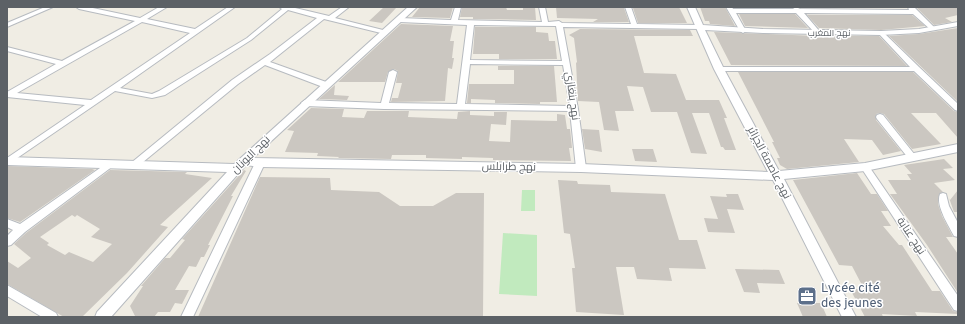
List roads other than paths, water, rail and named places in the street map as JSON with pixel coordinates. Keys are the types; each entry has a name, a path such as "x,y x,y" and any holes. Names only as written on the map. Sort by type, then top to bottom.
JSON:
{"street":[{"path":"7,25 50,7"},
{"path":"79,7 92,8 197,32"},
{"path":"7,94 164,7"},
{"path":"8,161 115,89 232,7"},
{"path":"115,89 152,96 162,93 249,39 285,7 385,32"},
{"path":"134,165 236,82 325,18 346,7"},
{"name":"نهج اليونان","path":"102,317 239,164 413,7"},
{"path":"454,22 458,7"},
{"path":"542,7 545,23"},
{"path":"628,7 634,24"},
{"name":"نهج عاصمة الجزائر","path":"690,7 719,69 812,243 849,317"},
{"path":"730,9 912,10 933,29"},
{"path":"730,9 743,31"},
{"path":"796,9 818,33"},
{"path":"400,20 471,23 699,26"},
{"path":"461,106 471,23"},
{"name":"نهج بنغازي","path":"559,23 574,109 581,168"},
{"name":"نهج المغرب","path":"699,26 743,31 880,33 919,31 958,24"},
{"path":"880,33 958,108"},
{"path":"7,49 63,64"},
{"path":"264,62 326,85"},
{"path":"466,62 567,63"},
{"path":"719,69 916,69"},
{"path":"384,106 393,72"},
{"path":"7,94 94,103"},
{"path":"305,103 384,106 461,106 574,109"},
{"path":"880,117 912,157"},
{"name":"نهج طرابلس","path":"8,161 134,165 260,163 581,168 775,176 865,166 958,148"},
{"path":"187,317 260,163"},
{"path":"7,242 21,229 110,164"},
{"name":"نهج عنابة","path":"865,166 958,306"},
{"path":"943,196 944,206 958,233"},
{"path":"7,223 21,229"},
{"path":"7,290 52,317"}],"place":[{"name":"Lycée cité des jeunes","path":"807,296"}]}
